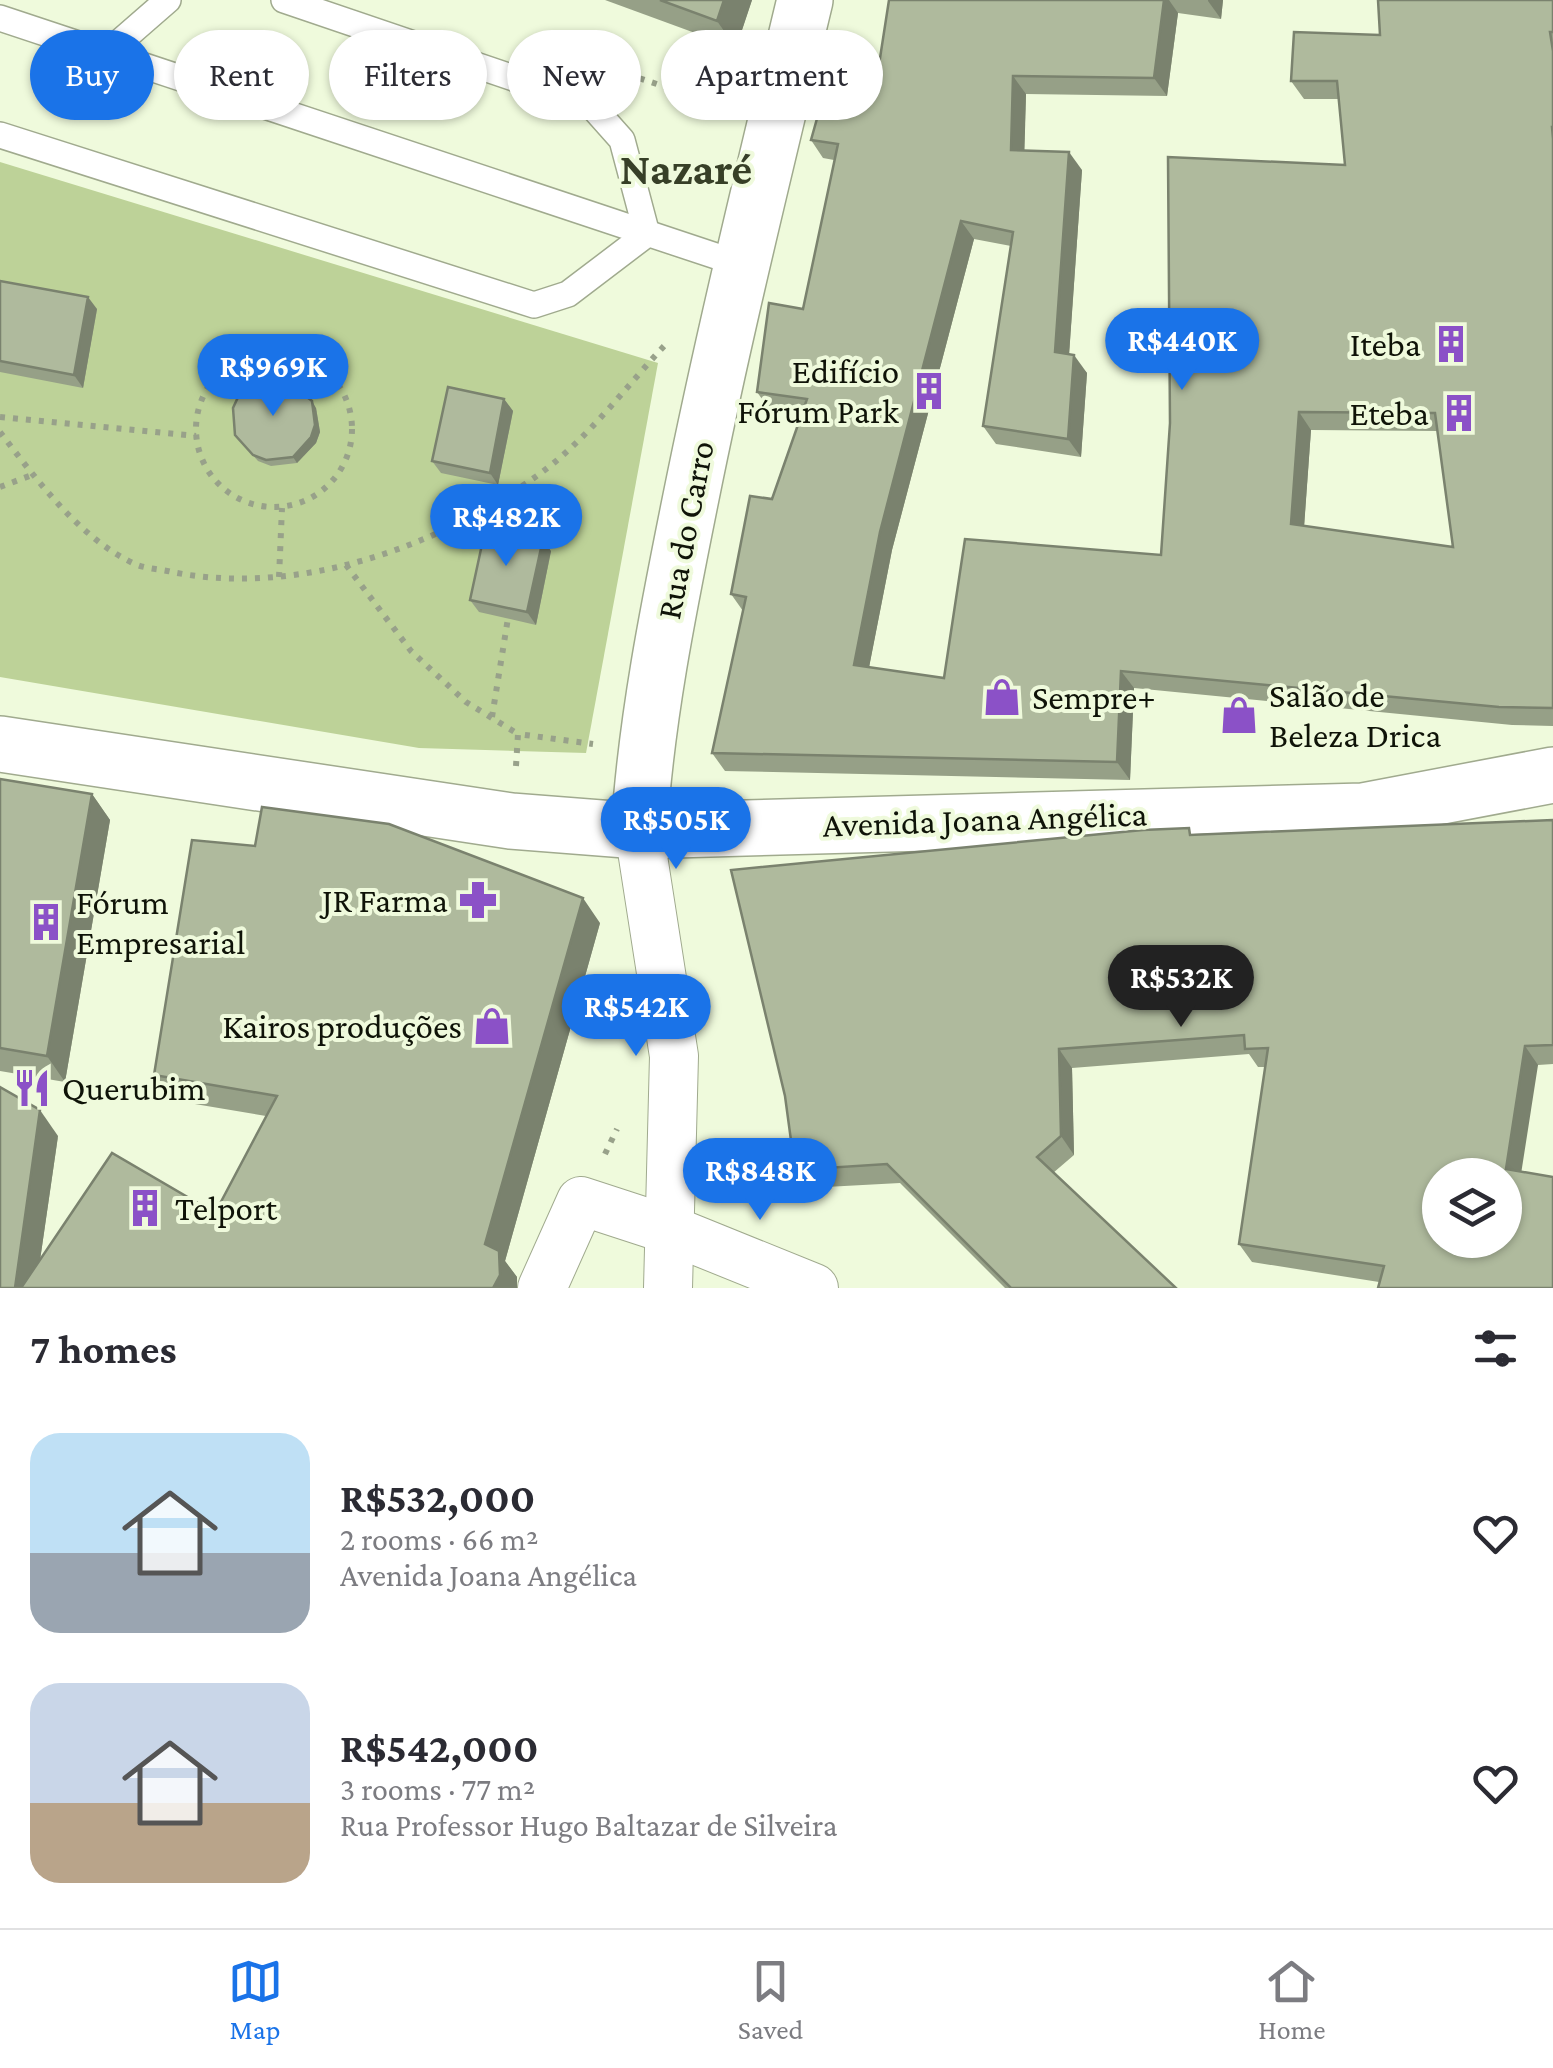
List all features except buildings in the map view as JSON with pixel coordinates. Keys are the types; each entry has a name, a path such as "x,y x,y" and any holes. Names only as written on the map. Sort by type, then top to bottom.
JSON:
{"main road":[{"name":"Rua do Carro","path":"639,830 644,751 740,264 805,0"},
{"name":"Avenida Joana Angélica","path":"0,744 511,821 639,830 1363,811 1553,774"},
{"path":"1363,811 1553,816"}],"street":[{"path":"639,830 674,1056 673,1232 668,1288"},
{"path":"542,1288 580,1200 814,1288"}],"lane":[{"path":"134,30 168,0"},
{"path":"284,0 590,104 622,140 647,234"},
{"path":"0,18 35,30"},
{"path":"154,70 740,264"},
{"path":"0,135 534,305 568,294 647,234"}],"path":[{"path":"0,432 32,475 88,532 136,564 207,579 279,578 346,565 467,518 541,473 674,335"},
{"path":"291,352 314,362 332,378 346,398 352,422 350,447 342,469 326,488 282,508 234,497 215,481 202,460 196,436 197,412 206,389 222,370 242,357 291,352"},
{"path":"0,417 196,436"},
{"path":"0,486 32,475"},
{"path":"467,518 470,479"},
{"path":"279,578 282,508"},
{"path":"346,565 411,651 466,702 518,734 644,751"},
{"path":"492,717 508,618"},
{"path":"511,821 518,734"}],"green space":[{"path":"0,162 658,363 586,753 419,748 0,677"}],"place":[{"name":"Iteba","path":"1451,344"},
{"name":"Edifício Fórum Park","path":"929,391"},
{"name":"Eteba","path":"1459,413"},
{"name":"Sempre+","path":"1002,697"},
{"name":"Salão de Beleza Drica","path":"1239,715"},
{"name":"JR Farma","path":"478,900"},
{"name":"Fórum Empresarial","path":"46,922"},
{"name":"Kairos produções","path":"492,1026"},
{"name":"Querubim","path":"32,1088"},
{"name":"Telport","path":"145,1208"}],"district":[{"name":"Nazaré","path":"686,168"}]}
